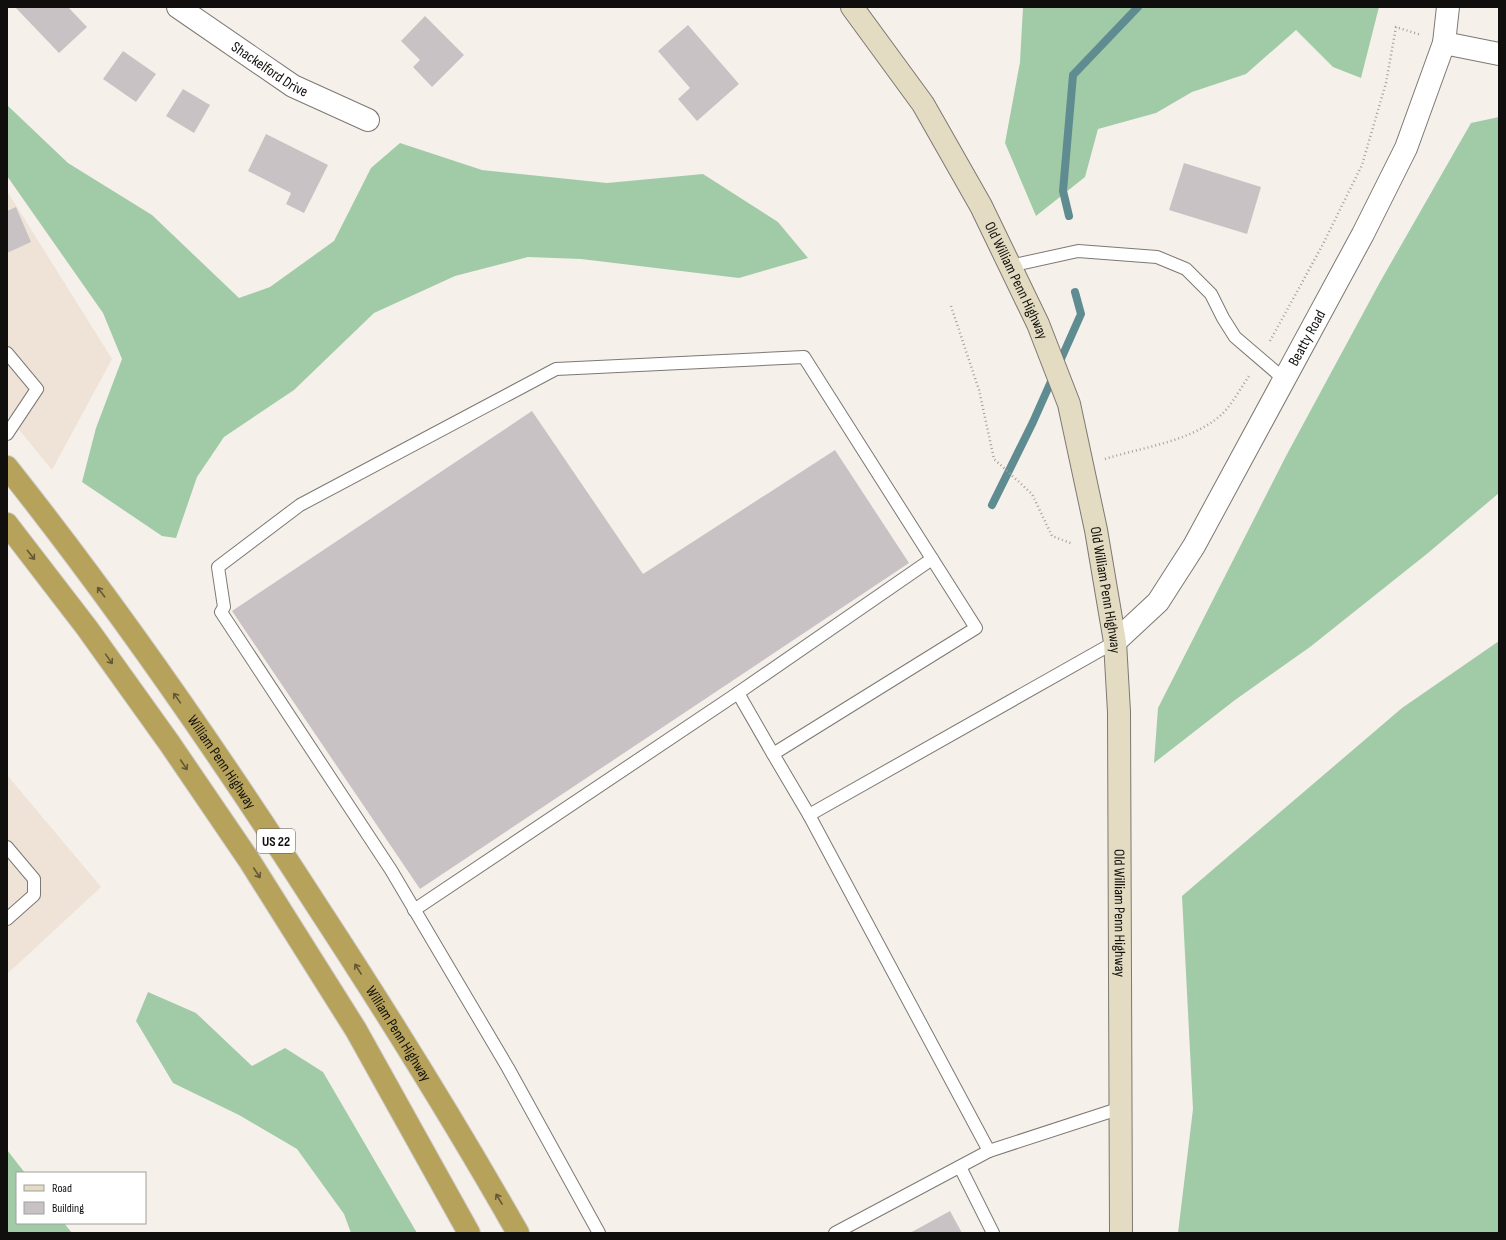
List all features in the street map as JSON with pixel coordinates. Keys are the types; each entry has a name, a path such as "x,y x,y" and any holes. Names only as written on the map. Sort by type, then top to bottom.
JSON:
{"highway":[{"name":"William Penn Highway","path":"7,467 118,615 276,842 430,1085 518,1233"},
{"name":"US 22","path":"7,524 92,634 170,744 253,867 356,1030 469,1233"}],"main road":[{"name":"Old William Penn Highway","path":"852,7 923,104 981,206 1038,324 1069,404 1100,554 1115,642 1119,712 1121,1233"}],"street":[{"name":"Shackelford Drive","path":"178,7 293,86 368,120"},
{"name":"Beatty Road","path":"1115,642 1158,602 1194,546 1363,234 1406,148 1444,43 1448,7"},
{"path":"1444,43 1499,54"}],"lane":[{"path":"1010,266 1078,251 1157,257 1186,269 1211,294 1223,318 1235,337 1284,379"},
{"path":"7,353 37,389 7,434"},
{"path":"599,1233 508,1068 390,870 221,612 224,607 218,567 300,505 556,369 804,357 976,628 773,754"},
{"path":"414,910 738,693 932,559"},
{"path":"809,815 1115,642"},
{"path":"738,693 809,815 989,1151"},
{"path":"7,847 34,879 34,895 7,919"},
{"path":"835,1233 989,1151 1121,1108"},
{"path":"960,1167 993,1233"}],"path":[{"path":"1082,466 1192,433 1221,416 1234,400 1259,359 1322,246 1362,165 1386,82 1396,27 1444,43"},
{"path":"951,306 979,390 994,459 1032,494 1052,536 1100,554"}],"shaded area":[{"path":"7,191 112,359 52,470 7,415"},
{"path":"7,775 101,887 7,974"}],"green space":[{"path":"1023,7 1379,7 1361,78 1333,67 1296,30 1246,74 1192,92 1156,113 1098,129 1085,177 1036,216 1005,143 1020,62"},
{"path":"7,105 68,163 152,215 239,298 270,287 334,241 371,168 400,143 482,170 607,183 703,174 778,222 808,258 739,278 581,259 528,257 455,276 374,313 294,390 224,437 197,477 176,538 162,536 82,482 96,428 122,359 103,313 7,176"},
{"path":"1499,117 1499,493 1428,553 1310,647 1235,700 1154,763 1158,708 1286,456 1380,282 1471,123"},
{"path":"1499,641 1499,1233 1178,1233 1193,1109 1182,896 1402,708"},
{"path":"148,992 196,1013 252,1066 285,1048 323,1072 417,1233 351,1233 344,1214 297,1149 239,1115 173,1083 136,1021"},
{"path":"7,1150 24,1172 16,1172 16,1224 65,1224 72,1233 7,1233"}],"building":[{"path":"15,7 68,7 87,27 59,53"},
{"path":"425,16 464,55 432,87 413,67 420,60 401,41"},
{"path":"688,25 739,84 697,121 678,99 690,88 658,51"},
{"path":"123,51 156,74 136,102 103,79"},
{"path":"183,89 210,105 194,133 166,116"},
{"path":"266,134 328,165 304,213 286,204 291,193 248,171"},
{"path":"1184,163 1261,187 1247,234 1169,210"},
{"path":"16,207 31,242 7,253 7,211"},
{"path":"532,411 643,574 835,450 909,563 420,889 232,611"},
{"path":"950,1211 962,1233 910,1233"}],"waterway":[{"path":"1069,216 1063,191 1073,75 1138,7"},
{"path":"992,505 1033,422 1081,314 1075,292"}]}
